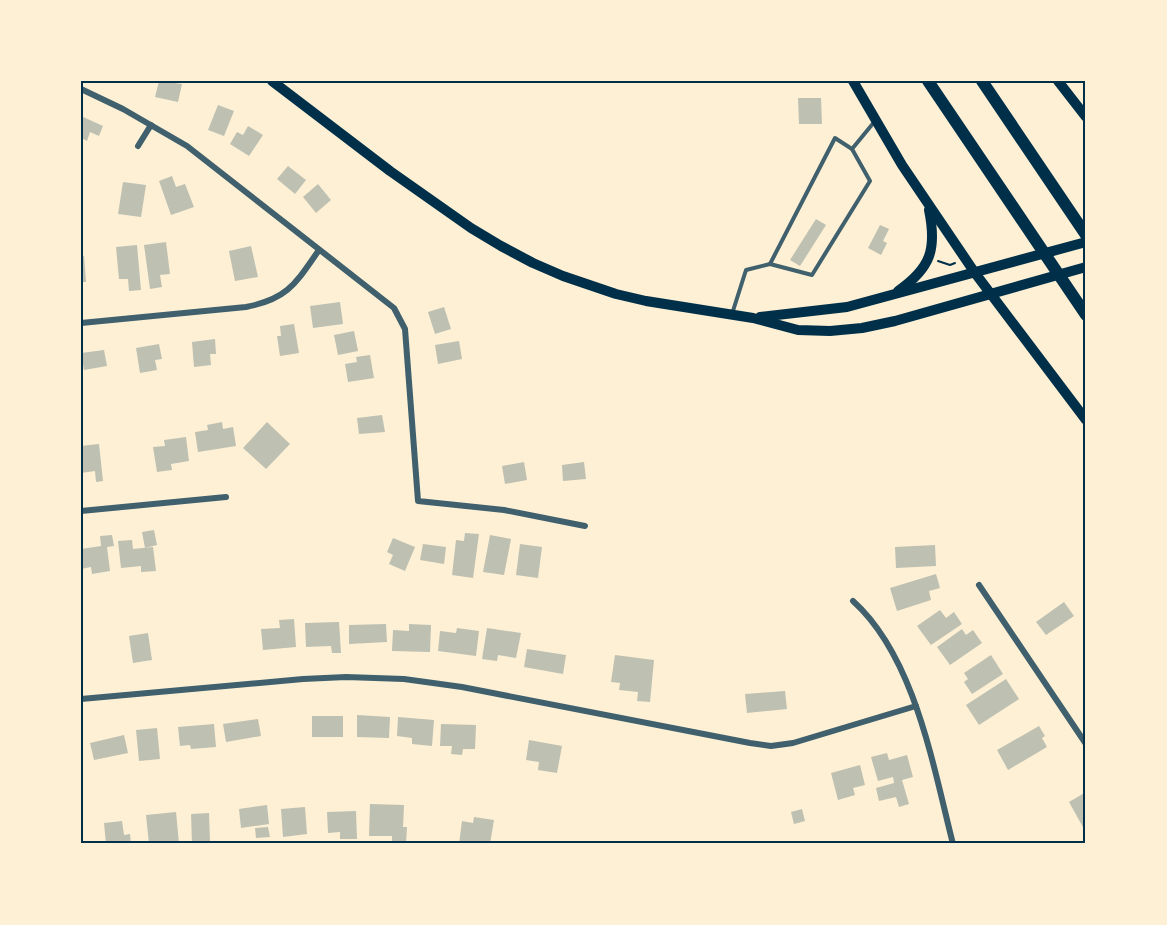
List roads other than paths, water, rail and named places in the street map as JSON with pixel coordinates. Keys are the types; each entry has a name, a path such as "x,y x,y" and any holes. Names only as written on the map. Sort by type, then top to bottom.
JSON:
{"highway":[{"path":"928,81 1086,315"},
{"path":"982,81 1086,235"}],"main road":[{"path":"272,81 390,171 471,228 533,263 616,294 753,318 798,330 862,328 895,321 1086,267"},
{"path":"853,81 902,165 975,273 1086,420"},
{"path":"1058,81 1086,117"},
{"path":"892,296 912,281 929,258 933,244 933,231 928,203"},
{"path":"753,318 847,307 1086,242"}],"street":[{"path":"81,89 187,146 394,308 405,329 418,501 504,510 585,526"},
{"path":"138,146 151,125"},
{"path":"81,323 246,307 266,303 283,295 298,280 320,250"},
{"path":"81,511 226,497"},
{"path":"979,585 1086,744"},
{"path":"853,601 888,646 916,706 953,844"},
{"path":"81,699 303,679 346,677 404,679 462,687 750,744 771,746 811,738 916,706"}],"lane":[{"path":"852,149 876,120"},
{"path":"732,315 746,270 770,264 812,275 870,180 852,149 835,138 770,264"}]}
